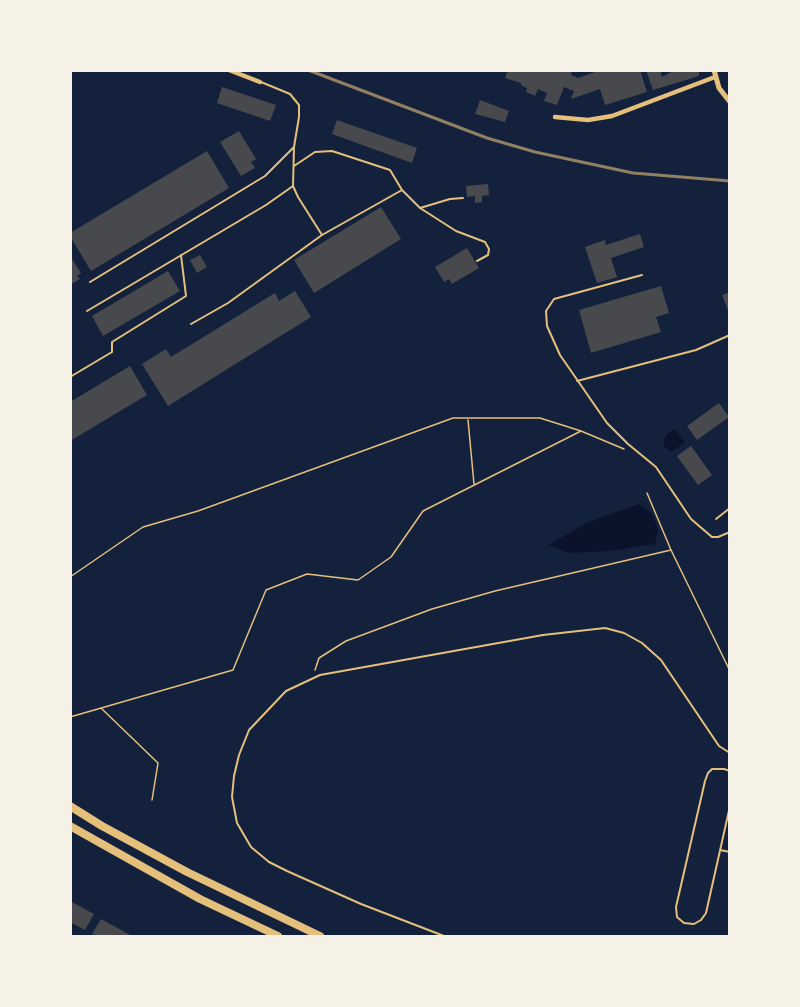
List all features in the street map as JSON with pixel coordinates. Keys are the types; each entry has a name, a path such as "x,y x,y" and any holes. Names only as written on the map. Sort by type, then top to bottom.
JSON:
{"highway":[{"path":"70,806 187,872 320,936"},
{"path":"70,826 200,899 278,936"}],"street":[{"path":"229,70 260,82"},
{"path":"555,117 588,120 612,116 714,74 718,88 729,102"}],"lane":[{"path":"260,82 290,94 299,105 294,147 293,186 322,235"},
{"path":"90,282 265,176 294,147"},
{"path":"294,166 315,152 332,151 390,170 402,190 420,208 456,231 484,242 489,249 488,255 477,261"},
{"path":"87,311 293,186"},
{"path":"190,324 228,303 322,235 402,190"},
{"path":"420,208 450,198 463,198"},
{"path":"70,377 112,352 112,342 186,296 181,255"},
{"path":"642,275 554,299 545,317 547,326 560,355 607,423 656,467 679,504 700,528 712,537 729,532"},
{"path":"577,381 696,350 729,335"},
{"path":"716,519 729,508"},
{"path":"444,936 361,904 287,871 269,862 251,847 237,823 232,797 234,776 249,729 286,691 314,678 543,635 605,628 633,638 661,660 719,746 729,753"},
{"path":"729,771 712,769 705,781 676,908 677,917 684,924 694,924 701,920 706,912 729,806"},
{"path":"720,850 729,852"}],"path":[{"path":"70,577 142,527 198,511 453,418 540,418 640,453"},
{"path":"468,418 474,485"},
{"path":"70,717 233,670 266,590 306,574 358,580 391,557 423,511 580,431"},
{"path":"647,493 671,550 729,671"},
{"path":"314,678 315,664 331,649 346,641 432,609 495,591 671,550"},
{"path":"101,708 158,763 152,801"}],"water":[{"path":"675,429 685,443 670,452 664,446 664,440 667,434"},
{"path":"639,504 652,513 658,530 655,544 611,551 569,553 549,545 588,522"}],"building":[{"path":"508,70 572,70 571,75 578,78 601,70 640,70 647,92 605,105 600,89 571,99 574,91 564,87 557,105 544,101 547,93 538,89 535,96 526,92 527,88 521,83 505,78"},
{"path":"646,70 660,70 662,77 675,70 699,70 699,76 653,90"},
{"path":"222,87 276,105 270,121 217,103"},
{"path":"480,100 509,111 505,122 475,114"},
{"path":"337,120 417,148 412,163 332,134"},
{"path":"239,131 256,159 251,162 255,168 241,176 220,142"},
{"path":"207,151 229,188 91,271 70,233"},
{"path":"488,184 489,195 482,196 482,202 475,203 475,196 467,197 466,186"},
{"path":"381,207 401,239 314,293 294,260"},
{"path":"640,234 644,247 611,258 617,277 597,283 585,247 605,240 606,245"},
{"path":"467,248 479,268 452,284 449,279 444,282 435,267"},
{"path":"200,255 207,267 197,273 190,260"},
{"path":"70,256 81,273 77,276 80,279 70,285"},
{"path":"168,271 180,291 103,336 92,316"},
{"path":"661,286 669,313 656,317 661,332 591,353 579,310"},
{"path":"295,291 311,317 168,406 142,364 166,349 171,357 275,293 279,301"},
{"path":"730,292 730,313 729,313 722,295"},
{"path":"130,366 147,395 70,441 70,402"},
{"path":"719,403 729,417 697,440 687,426"},
{"path":"691,446 712,475 698,485 677,456"},
{"path":"70,901 94,914 85,930 70,922"},
{"path":"101,919 132,936 92,934"}],"railway":[{"path":"308,70 487,138 535,152 633,173 730,181"}]}
